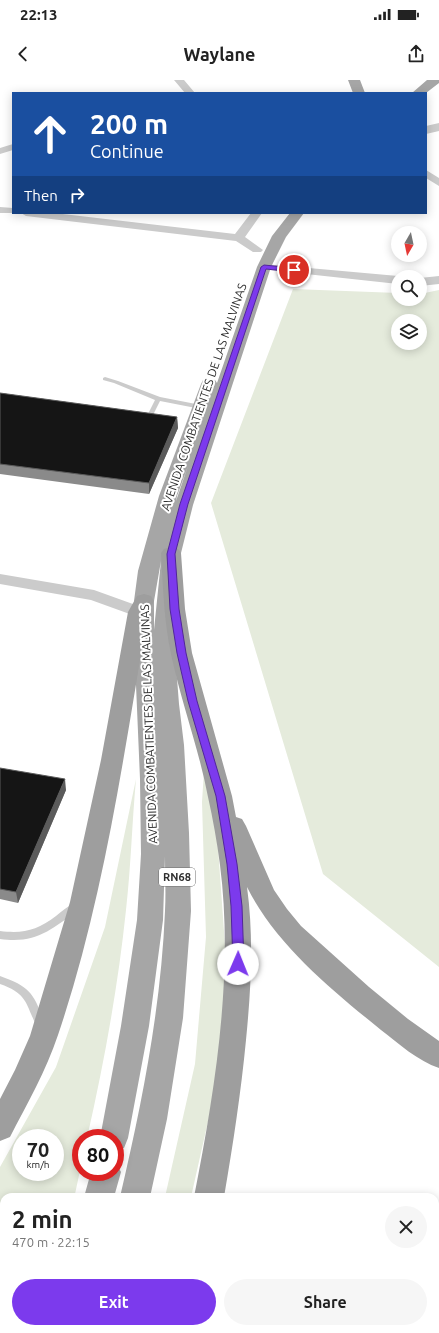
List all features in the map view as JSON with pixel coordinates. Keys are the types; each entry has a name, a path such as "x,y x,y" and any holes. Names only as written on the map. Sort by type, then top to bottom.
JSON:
{"highway":[{"name":"RN68","path":"171,554 175,609 181,653 220,796 232,864 237,906 239,952 236,1001 228,1078 210,1193"},
{"name":"RN68","path":"0,1127 26,1078 44,1036 83,902 141,607"},
{"path":"220,796 260,886 280,920 305,947 361,997 439,1056"}],"main road":[{"path":"345,80 349,92"},
{"path":"354,80 359,92"},
{"path":"419,92 435,80"},
{"path":"427,97 439,88"},
{"name":"AVENIDA COMBATIENTES DE LAS MALVINAS","path":"116,1129 135,1026 150,920 153,854 152,779 141,607 148,571 162,516 257,250 282,214"},
{"name":"AVENIDA COMBATIENTES DE LAS MALVINAS","path":"136,1193 153,1119 160,1077 169,1018 177,926 177,833 173,745 168,704 164,640 171,554 184,504 264,267 279,236 296,214"},
{"path":"100,1193 103,1181"}],"street":[{"path":"179,80 189,92"},
{"path":"0,152 12,147"},
{"path":"427,174 439,183"},
{"path":"0,210 12,212"},
{"path":"34,214 238,238 245,241 257,250"},
{"path":"238,238 256,214"},
{"path":"264,267 391,279"},
{"path":"427,281 439,280"},
{"path":"0,578 94,595 141,607"}],"lane":[{"path":"105,379 158,400 201,407"},
{"path":"150,416 158,400"},
{"path":"0,935 12,938 31,936 47,927 83,902"},
{"path":"0,980 23,990 31,1000 44,1036"}],"green space":[{"path":"293,289 391,293 391,306 427,306 427,293 439,290 439,967 323,874 211,503"},
{"path":"204,771 216,820 226,959 218,1077 192,1193 166,1193 195,1064 206,937 202,802"},
{"path":"136,779 128,894 123,939 105,1053 89,1129 72,1129 72,1181 78,1181 75,1193 0,1193 0,1167 12,1146 12,1181 64,1181 64,1129 21,1129 56,1067 105,927"}],"building":[{"path":"0,393 177,417 149,483 0,464"},
{"path":"0,768 65,779 16,892 0,889"}],"route":[{"path":"238,964 239,952 237,906 232,864 220,796 181,653 175,609 171,554 184,504 264,267 294,270"}]}
